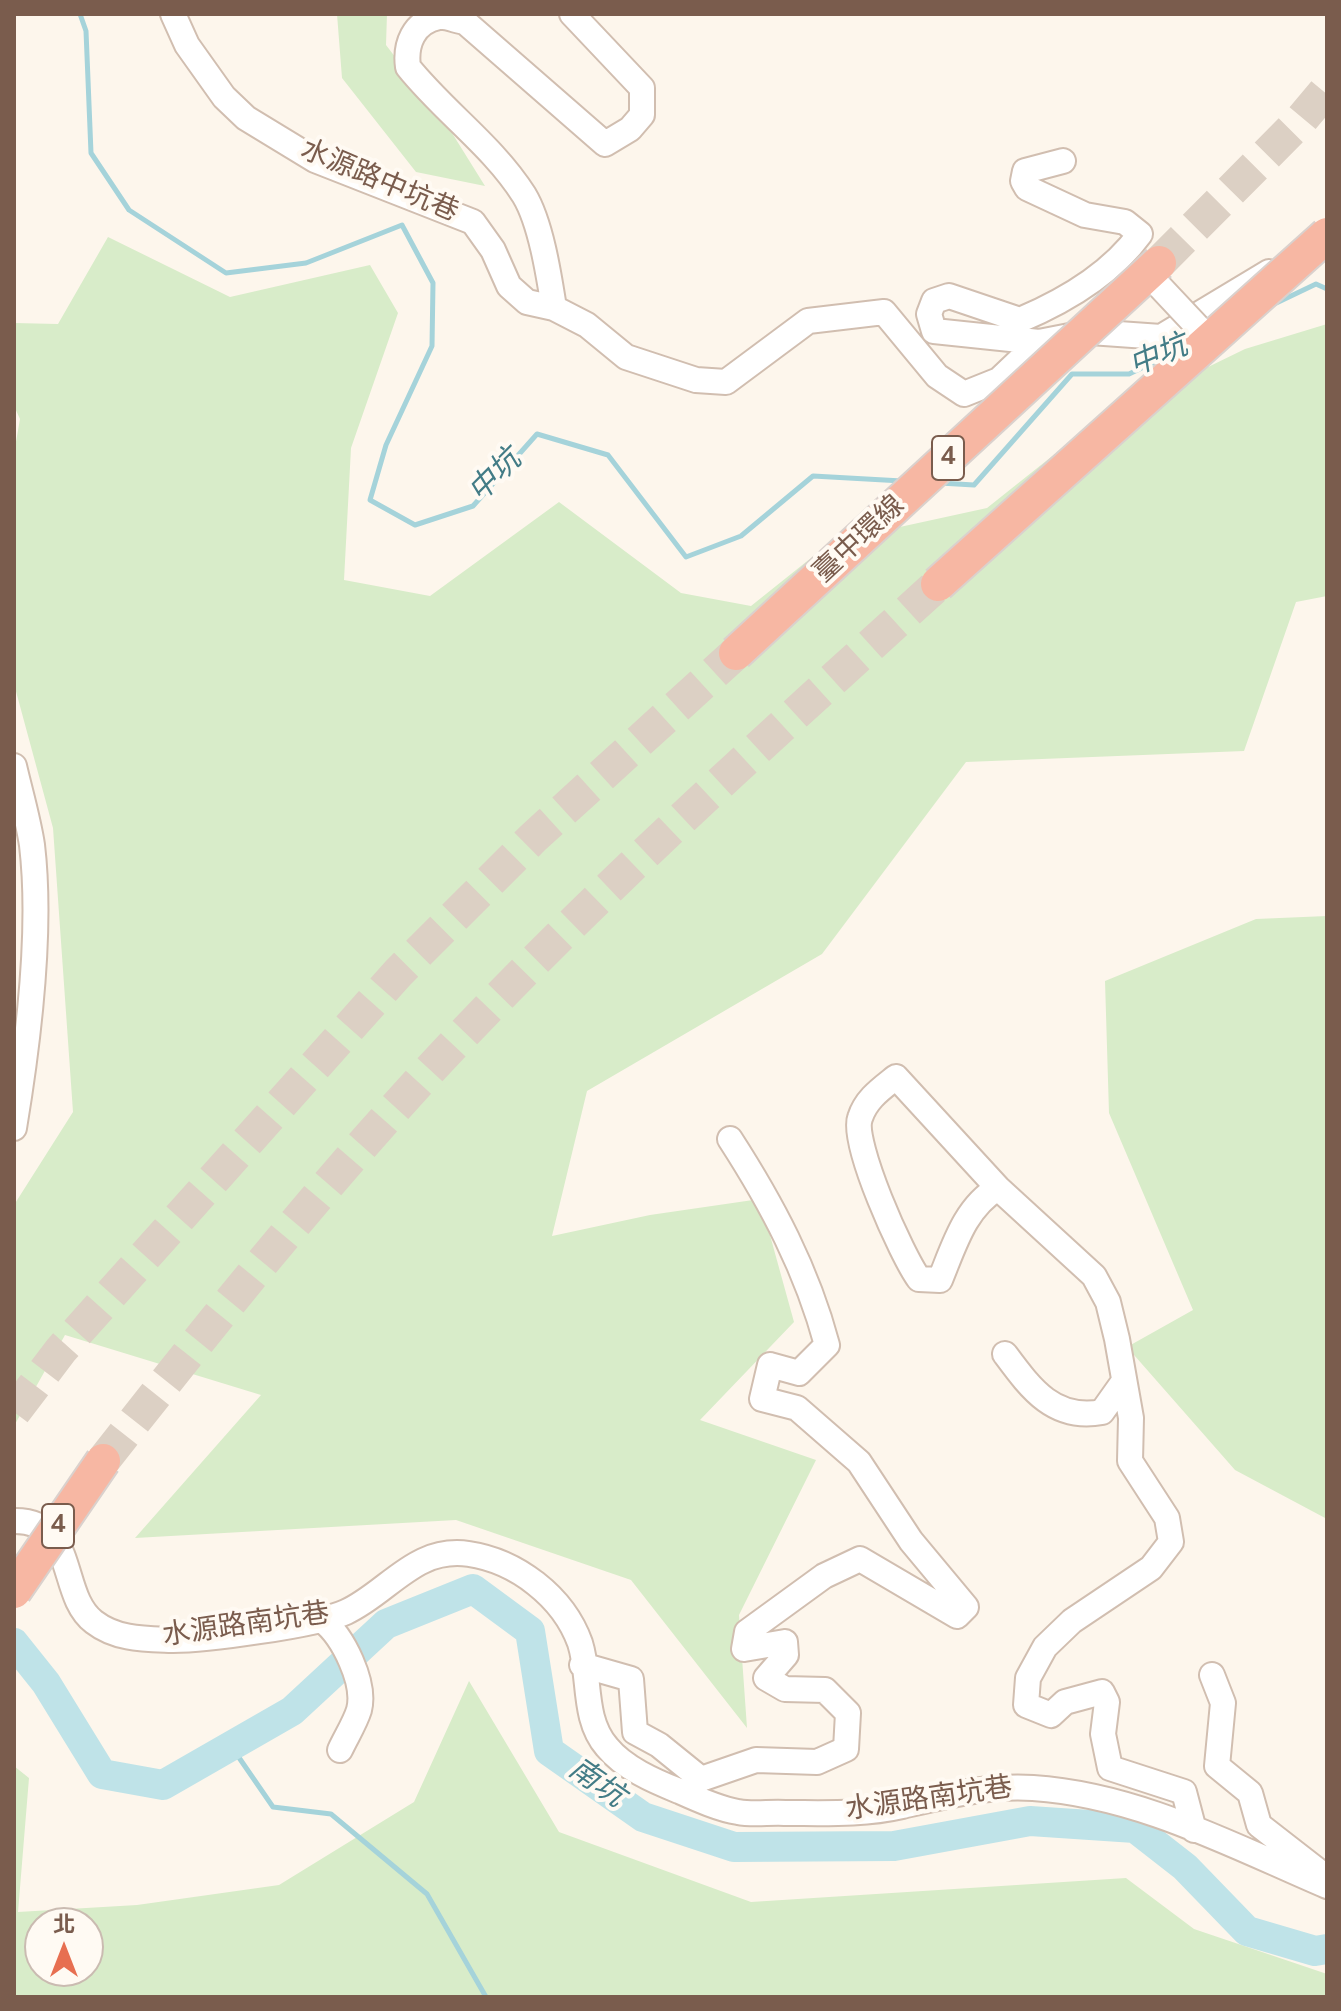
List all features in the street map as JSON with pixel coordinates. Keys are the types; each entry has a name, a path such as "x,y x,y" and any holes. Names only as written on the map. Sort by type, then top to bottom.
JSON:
{"highway":[{"path":"938,584 1327,235"},
{"name":"臺中環線","path":"736,653 1154,269"},
{"name":"4","path":"14,1591 103,1461"}],"street":[{"name":"水源路中坑巷","path":"173,14 187,45 224,97 246,118 315,160 473,222 493,250 509,286 527,302 554,308 587,325 626,357 696,380 726,382 808,321 884,312 937,376 964,394 999,380 1039,342"},
{"path":"554,308 547,267 525,197 491,154 408,67 406,49 414,31 439,17 465,22 605,144 630,129 642,115 642,88 572,14"},
{"path":"1063,161 1025,171 1023,181 1027,188 1085,215 1125,222 1140,234 1126,253 1062,302 1020,320 949,296 934,301 929,314 934,331 1039,342 1090,332 1161,337 1279,266 1327,257"},
{"path":"1154,269 1210,340"},
{"path":"14,766 33,928 26,1054 14,1128"},
{"path":"998,1188 981,1198 962,1227 940,1280 919,1279 905,1260 860,1145 858,1120 871,1097 896,1077 998,1188 1094,1276 1108,1302 1131,1418 1130,1461 1167,1518 1171,1542 1151,1568 1072,1621 1045,1647 1028,1678 1026,1705 1051,1715 1065,1702 1102,1692 1107,1702 1103,1734 1110,1768 1184,1792 1194,1830"},
{"path":"582,1665 631,1679 635,1732 659,1745 701,1779 756,1760 817,1762 846,1749 848,1713 825,1690 785,1689 766,1678 786,1655 785,1642 744,1649 747,1632 824,1576 860,1559 957,1616 966,1607 911,1541 859,1462 797,1408 762,1399 770,1365 799,1373 827,1345 815,1300 772,1205 730,1139"},
{"path":"1005,1354 1037,1396 1081,1416 1102,1412 1124,1381"},
{"name":"水源路南坑巷","path":"14,1521 27,1520 53,1535 77,1598 91,1621 111,1632 133,1638 175,1640 327,1624 422,1559 464,1553 513,1567 535,1583 562,1612 580,1643 593,1725 607,1748 637,1772 738,1812 858,1814 984,1789 1031,1787 1143,1807 1327,1886"},
{"path":"327,1624 357,1678 360,1708 340,1750"},
{"path":"1212,1675 1223,1703 1217,1766 1250,1793 1259,1825 1327,1878"}],"green space":[{"path":"337,14 387,14 386,45 447,125 485,186 416,172 342,78"},
{"path":"108,237 230,297 370,265 398,313 351,448 344,580 430,596 559,502 681,593 751,606 831,542 987,508 1095,422 1245,349 1327,324 1327,596 1296,602 1244,751 966,762 822,954 587,1091 552,1236 650,1215 760,1199 794,1322 700,1420 816,1460 739,1615 747,1728 631,1580 456,1520 135,1538 261,1395 65,1335 14,1426 14,1205 73,1112 53,828 14,684 14,453 20,419 14,406 14,323 58,324"},
{"path":"1327,916 1327,1519 1235,1470 1127,1347 1193,1310 1109,1113 1105,981 1256,919"},
{"path":"469,1681 559,1832 751,1902 1126,1878 1194,1929 1327,1974 1327,1997 14,1997 14,1766 29,1778 18,1912 24,1912 24,1987 104,1987 103,1907 279,1885 414,1802"}],"waterway":[{"name":"中坑","path":"80,14 86,31 91,153 129,210 226,273 306,263 402,225 433,283 432,346 386,445 370,500 415,525 473,506 537,434 608,455 686,557 741,536 813,476 902,481"},
{"name":"中坑","path":"1270,306 1316,284 1327,289"},
{"name":"中坑","path":"940,483 974,485 1072,374 1129,374 1171,354"},
{"name":"南坑","path":"14,1643 46,1683 102,1774 163,1785 292,1711 386,1624 473,1589 530,1631 549,1751 643,1817 734,1847 894,1846 1030,1821 1135,1828 1185,1867 1247,1931 1315,1951 1327,1949"},
{"path":"231,1746 273,1807 331,1814 427,1894 486,1997"}],"tunnel":[{"path":"1159,263 1301,120 1327,89"},
{"path":"103,1461 309,1207 439,1060 621,876 938,584"},
{"path":"14,1412 61,1350 398,973 533,838 736,653"}]}
